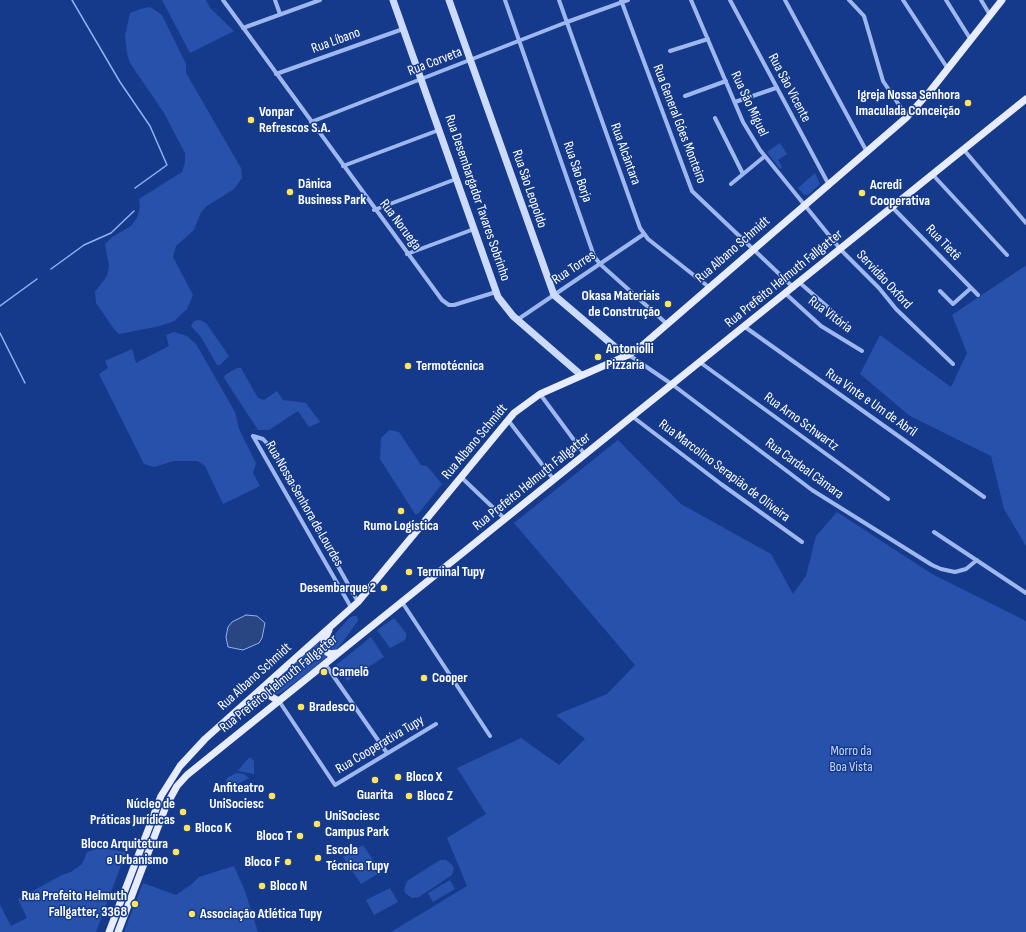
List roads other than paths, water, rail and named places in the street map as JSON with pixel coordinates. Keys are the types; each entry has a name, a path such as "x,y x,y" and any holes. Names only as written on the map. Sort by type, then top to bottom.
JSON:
{"main road":[{"name":"Rua Albano Schmidt","path":"109,932 164,789 194,750 352,609 508,420 522,406 540,394 628,355 643,345 907,117 948,69 1002,0"},
{"name":"Rua Prefeito Helmuth Fallgatter","path":"118,932 166,806 177,786 195,768 797,286 1026,99"},
{"path":"334,624 326,634 324,647 326,652 330,654 339,652"},
{"path":"263,687 270,696 279,701"}],"street":[{"name":"Rua Noruega","path":"223,0 374,210 442,300 449,305 496,292"},
{"path":"274,0 280,14"},
{"path":"243,28 320,0"},
{"name":"Rua Desembargador Tavares Sobrinho","path":"393,0 496,292 504,307 517,320 581,375"},
{"name":"Rua São Leopoldo","path":"449,0 554,295 615,347 628,355"},
{"name":"Rua São Borja","path":"505,0 594,256 600,264 667,324"},
{"name":"Rua Alcântara","path":"559,0 644,234"},
{"name":"Rua Corveta","path":"311,122 519,40 628,0"},
{"name":"Rua São Miguel","path":"691,0 747,130 765,156 806,205"},
{"name":"Rua São Vicente","path":"730,0 829,185"},
{"path":"786,0 867,152"},
{"path":"849,0 864,16 883,81 907,117"},
{"path":"903,0 948,69"},
{"path":"946,0 971,40"},
{"path":"980,0 990,15"},
{"name":"Rua General Góes Monteiro","path":"622,1 689,186 696,195 754,250 797,286 830,309"},
{"name":"Rua Líbano","path":"276,74 404,29"},
{"path":"670,51 708,39"},
{"path":"684,96 726,81"},
{"path":"735,102 776,88"},
{"path":"715,118 743,174"},
{"path":"343,166 439,130"},
{"path":"964,150 1026,223"},
{"path":"731,184 765,156"},
{"path":"933,175 1007,255"},
{"path":"374,210 456,179"},
{"name":"Servidão Oxford","path":"806,205 841,250 874,283 896,309 952,364"},
{"name":"Rua Tietê","path":"893,208 978,295"},
{"path":"407,254 474,229"},
{"path":"644,234 710,288"},
{"name":"Rua Torres","path":"517,320 644,234"},
{"path":"940,291 953,304 971,288"},
{"name":"Rua Vitória","path":"786,294 822,326 862,351"},
{"name":"Rua Vinte e Um de Abril","path":"745,327 984,497"},
{"name":"Rua Cardeal Câmara","path":"628,355 673,385 812,490 932,565 941,569 955,572 966,569 977,560"},
{"name":"Rua Arno Schwartz","path":"701,363 888,499"},
{"path":"540,394 585,455"},
{"name":"Rua Marcolino Serapião de Oliveira","path":"633,417 732,492 802,542"},
{"path":"508,420 554,480"},
{"name":"Rua Nossa Senhora de Lourdes","path":"352,609 253,436 267,442 358,602"},
{"path":"461,477 505,519"},
{"path":"286,492 293,488"},
{"path":"934,532 1026,593"},
{"path":"402,602 490,736"},
{"path":"325,664 387,753"},
{"name":"Rua Cooperativa Tupy","path":"279,701 335,785 436,724"}],"waterway":[{"path":"72,0 120,82 150,126 167,165 135,188"},
{"path":"51,269 84,245 111,233 134,211"},
{"path":"0,306 37,279"},
{"path":"0,333 25,383"}],"place":[{"name":"Igreja Nossa Senhora Imaculada Conceição","path":"968,103"},
{"name":"Vonpar Refrescos S.A.","path":"251,120"},
{"name":"Dânica Business Park","path":"290,192"},
{"name":"Acredi Cooperativa","path":"862,193"},
{"name":"Okasa Materiais de Construção","path":"668,304"},
{"name":"Antoniolli Pizzaria","path":"598,357"},
{"name":"Termotécnica","path":"408,366"},
{"name":"Rumo Logística","path":"401,511"},
{"name":"Terminal Tupy","path":"409,572"},
{"name":"Desembarque 2","path":"384,588"},
{"name":"Camelô","path":"324,672"},
{"name":"Cooper","path":"424,678"},
{"name":"Bradesco","path":"301,707"},
{"name":"Bloco X","path":"398,777"},
{"name":"Guarita","path":"375,780"},
{"name":"Anfiteatro UniSociesc","path":"272,796"},
{"name":"Bloco Z","path":"409,796"},
{"name":"Núcleo de Práticas Jurídicas","path":"183,812"},
{"name":"UniSociesc Campus Park","path":"317,824"},
{"name":"Bloco K","path":"187,828"},
{"name":"Bloco T","path":"300,836"},
{"name":"Bloco Arquitetura e Urbanismo","path":"176,852"},
{"name":"Escola Técnica Tupy","path":"318,858"},
{"name":"Bloco F","path":"288,862"},
{"name":"Bloco N","path":"262,886"},
{"name":"Rua Prefeito Helmuth Fallgatter, 3368","path":"135,904"},
{"name":"Associação Atlética Tupy","path":"192,914"}],"park label":[{"name":"Morro da Boa Vista","path":"851,760"}]}
